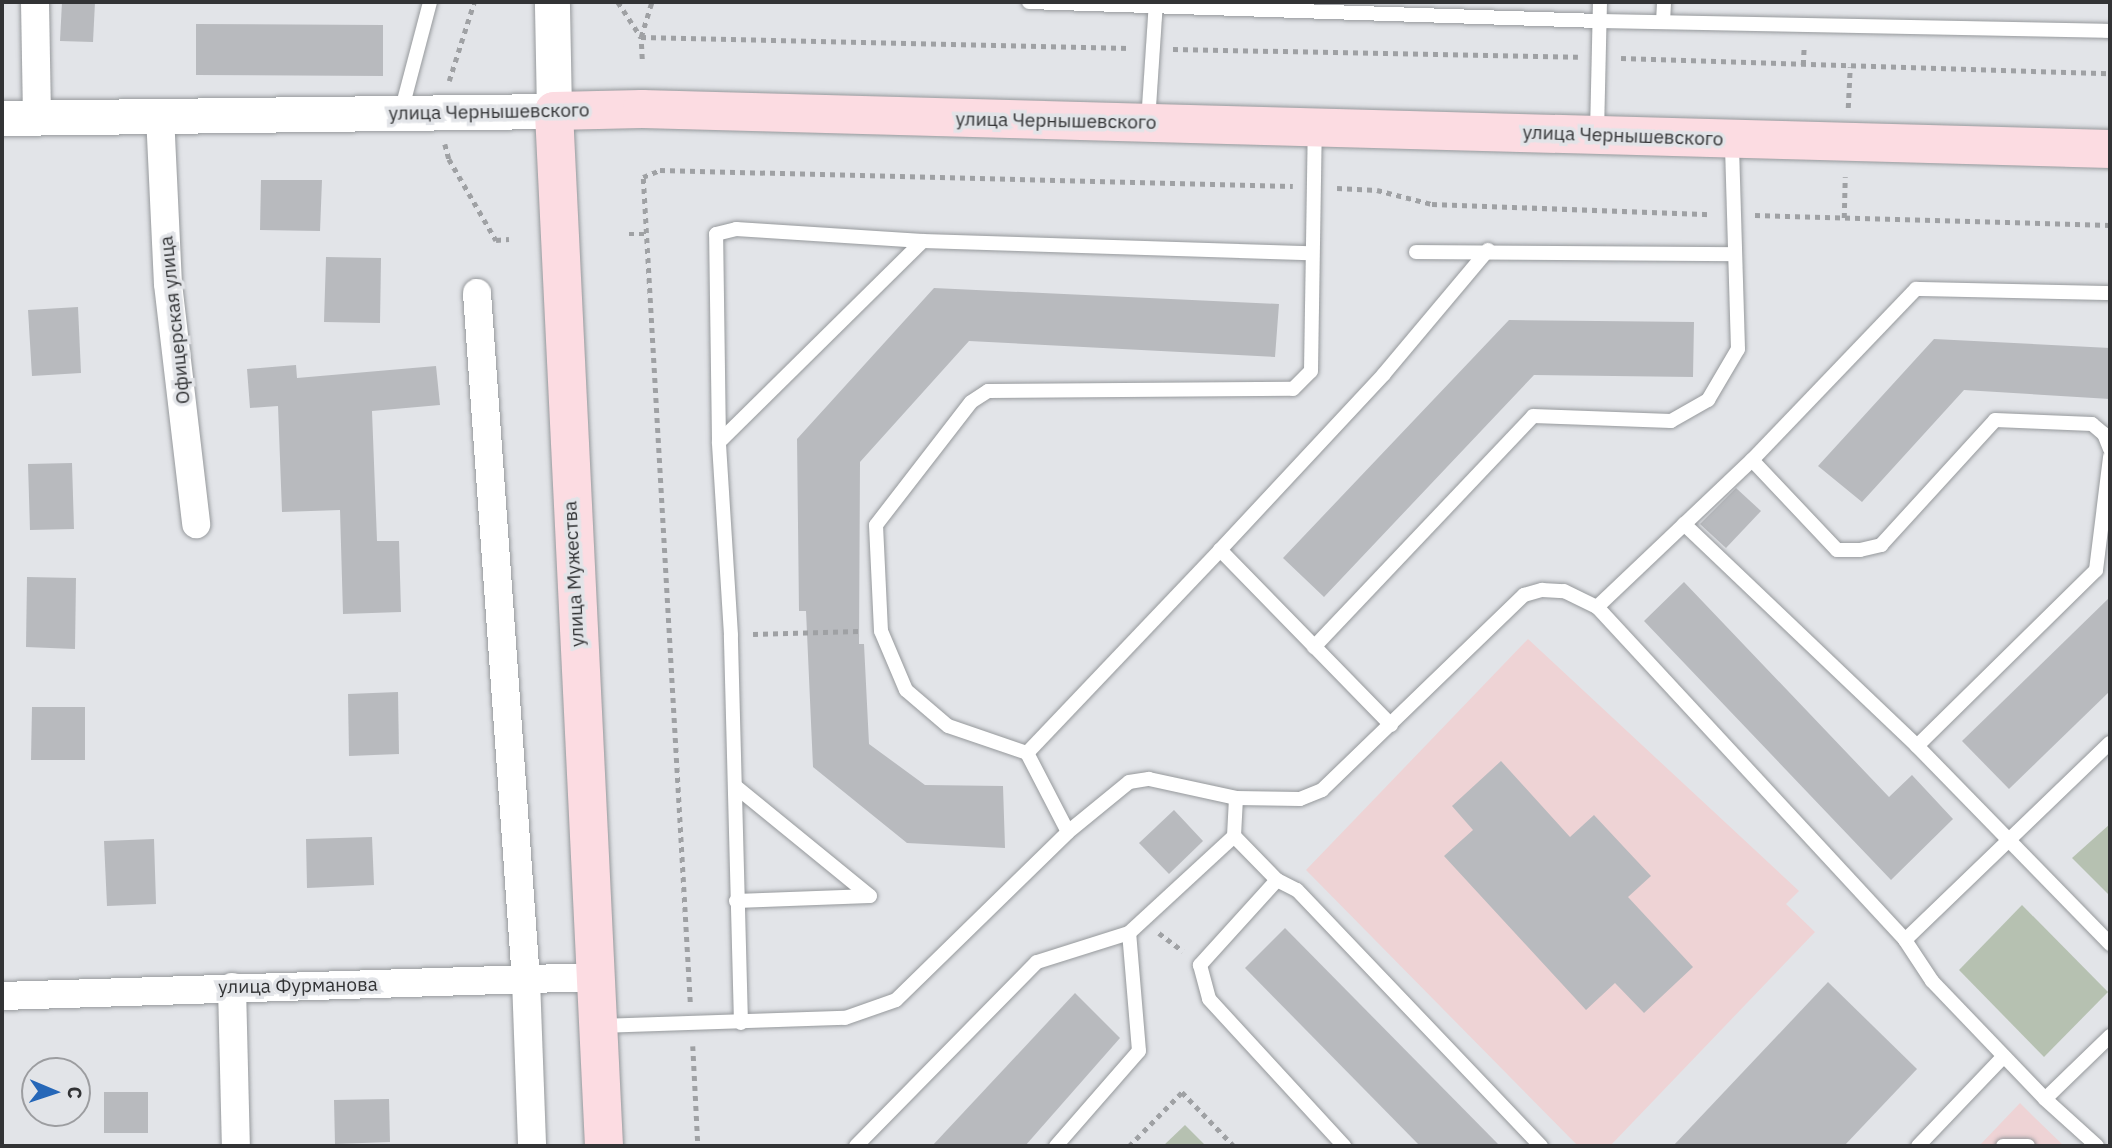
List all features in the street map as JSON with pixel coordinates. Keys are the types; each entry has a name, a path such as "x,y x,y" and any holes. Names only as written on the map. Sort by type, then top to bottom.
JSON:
{"main road":[{"name":"улица Чернышевского","path":"554,111 642,109 2110,149"},
{"name":"улица Мужества","path":"554,111 604,1146"}],"street":[{"path":"35,2 37,114"},
{"name":"улица Мужества","path":"552,2 554,111"},
{"name":"улица Чернышевского","path":"2,118 37,114 401,114 554,111"},
{"name":"Офицерская улица","path":"160,115 168,284 196,524"},
{"path":"477,293 526,980 532,1146"},
{"name":"улица Фурманова","path":"2,996 595,977"},
{"path":"232,988 236,1146"}],"lane":[{"path":"401,114 430,2"},
{"path":"1030,2 1156,4 1600,21 2110,31"},
{"path":"1597,134 1600,2"},
{"path":"1663,22 1664,2"},
{"path":"1148,123 1156,4"},
{"path":"1068,832 1027,753 948,726 906,690 881,631 876,525 971,402 988,391 1293,389 1311,371 1310,253 1315,126"},
{"path":"1314,647 1533,416 1671,421 1708,400 1738,349 1732,215 1732,139"},
{"path":"741,1023 731,635 719,442 716,234 736,229 923,241 1310,253"},
{"path":"719,442 923,241"},
{"path":"1416,252 1488,250 1735,254"},
{"path":"1027,753 1384,374 1488,250"},
{"path":"1597,607 1752,460 1916,289 2110,293"},
{"path":"1752,460 1837,550 1860,550 1881,545 1995,420 2092,424 2104,434 2110,449"},
{"path":"1917,746 2096,570 2110,457"},
{"path":"1684,524 1917,746 2110,944"},
{"path":"1220,550 1391,724"},
{"path":"598,1026 845,1018 895,1000 1068,832 1129,782 1149,779 1237,798 1279,802 1322,790 1524,595 1542,590 1564,591 1597,607 1905,940 1931,981 2045,1099 2097,1146"},
{"path":"1905,940 2007,839 2110,743"},
{"path":"734,786 870,896 736,901"},
{"path":"1056,1146 1139,1051 1129,933 1139,918 1234,836 1237,798"},
{"path":"1234,836 1277,880 1297,890 1541,1146"},
{"path":"1277,880 1200,965 1209,999 1344,1146"},
{"path":"856,1146 1037,962 1129,933"},
{"path":"2045,1099 2110,1036"},
{"path":"1918,1146 2004,1056"},
{"path":"2003,1146 2028,1146"}],"path":[{"path":"446,90 474,2"},
{"path":"618,2 641,37"},
{"path":"642,59 641,37 652,2"},
{"path":"641,37 1599,58 2110,73"},
{"path":"1848,113 1850,67"},
{"path":"445,143 449,159 496,240 509,239"},
{"path":"698,1146 643,177 660,170 1313,186 1377,190 1432,204 2110,225"},
{"path":"1844,218 1845,177"},
{"path":"629,234 645,234"},
{"path":"731,635 881,631"},
{"path":"1139,918 1200,965"},
{"path":"1129,1146 1182,1092 1234,1146"}],"shaded area":[{"path":"1528,639 1799,891 1786,904 1815,932 1610,1146 1578,1146 1306,870"},
{"path":"2020,1103 2034,1117 2064,1146 1979,1146"}],"green space":[{"path":"2110,824 2110,896 2072,858"},
{"path":"2022,905 2108,992 2044,1057 1959,970"},
{"path":"1185,1125 1206,1146 1163,1146"}],"building":[{"path":"62,2 95,2 93,42 60,41"},
{"path":"196,24 383,25 383,76 196,75"},
{"path":"261,180 322,180 320,231 260,230"},
{"path":"326,257 381,258 380,323 324,322"},
{"path":"934,288 1279,304 1275,357 969,341 860,462 859,644 864,644 869,744 925,785 1003,786 1005,848 907,843 813,767 806,611 799,611 797,439"},
{"path":"78,307 81,373 32,376 28,310"},
{"path":"1509,320 1694,322 1693,377 1534,375 1324,597 1283,558"},
{"path":"1934,339 2110,348 2110,399 1964,390 1862,502 1818,466"},
{"path":"296,365 297,378 436,366 440,405 372,411 377,541 399,541 401,612 343,614 340,510 282,512 278,406 250,408 247,369"},
{"path":"72,463 74,529 30,530 28,464"},
{"path":"1736,488 1761,511 1726,548 1700,524"},
{"path":"27,577 76,578 75,649 26,647"},
{"path":"1684,582 1889,797 1912,775 1953,819 1891,880 1644,621"},
{"path":"2110,597 2110,691 2009,789 1962,741"},
{"path":"398,692 399,754 349,756 348,694"},
{"path":"32,707 85,707 85,760 31,760"},
{"path":"1501,761 1570,837 1594,815 1651,876 1628,897 1693,967 1644,1013 1615,983 1586,1010 1444,856 1473,830 1452,806"},
{"path":"1174,810 1203,841 1169,874 1139,843"},
{"path":"372,837 374,885 307,888 306,839"},
{"path":"154,839 156,904 107,906 104,841"},
{"path":"1285,928 1500,1146 1420,1146 1245,968"},
{"path":"1828,982 1917,1069 1844,1146 1673,1146"},
{"path":"1075,993 1120,1038 1025,1146 932,1146"},
{"path":"104,1092 148,1092 148,1133 104,1133"},
{"path":"389,1099 390,1142 335,1144 334,1100"}]}
